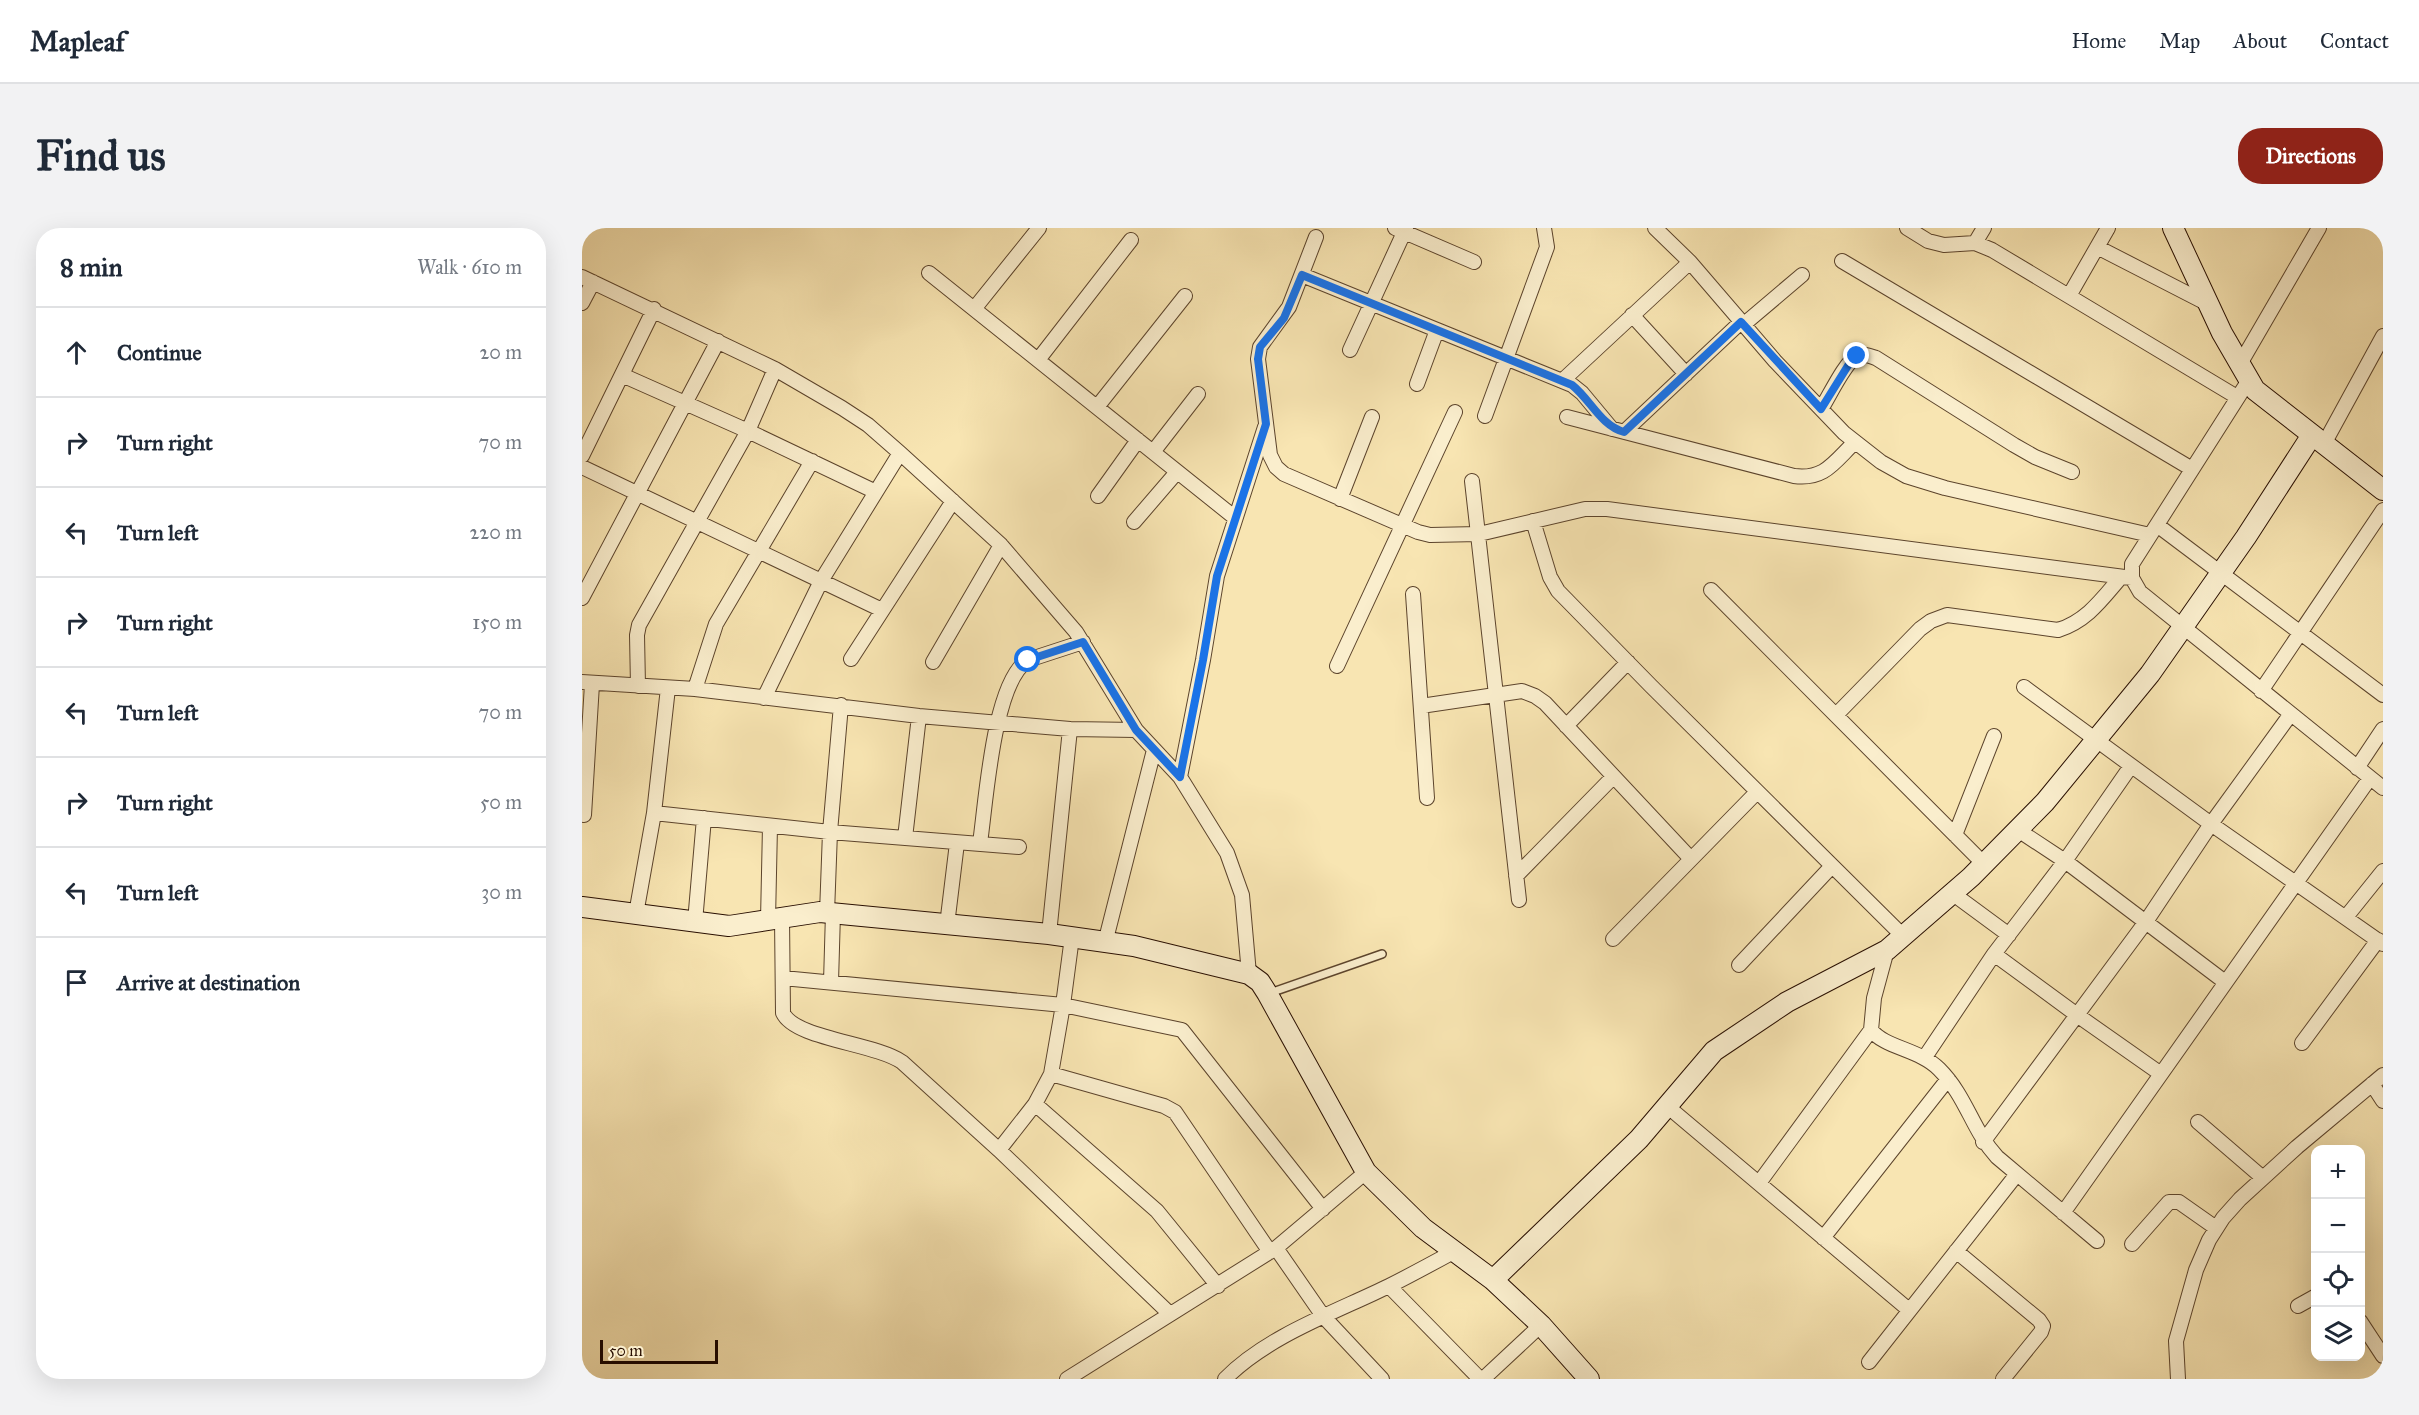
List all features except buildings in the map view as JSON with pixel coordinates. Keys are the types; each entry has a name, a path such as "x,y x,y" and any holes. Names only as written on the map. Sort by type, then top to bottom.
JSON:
{"street":[{"path":"974,309 1039,228"},
{"path":"1485,416 1547,248 1544,228"},
{"path":"1654,228 1689,262 1742,324 1821,409 1855,442 1881,462 1916,479 1945,488 2153,530 2221,574 2383,695"},
{"path":"1907,228 1928,241 1944,245 1975,243 1992,250 2238,397"},
{"path":"1975,243 1984,228"},
{"path":"2069,296 2108,228"},
{"path":"2173,228 2208,304 2255,390 2383,490"},
{"path":"1836,715 1920,629 1931,621 1947,615 2058,630 2074,625 2090,613 2126,578 2153,530 2238,397 2244,372 2319,228"},
{"path":"1350,350 1373,304 1402,229 1474,262"},
{"path":"1316,237 1284,318 1260,347 1258,359 1270,454 1276,467 1284,474 1402,526 1430,535 1479,534 1585,509 1607,509 2126,578 2290,715 2383,788"},
{"path":"1038,360 1131,240"},
{"path":"2097,247 2208,304"},
{"path":"1842,261 2192,469"},
{"path":"1562,381 1689,262"},
{"path":"929,273 1234,517"},
{"path":"1302,275 1562,381 1582,393 1618,430"},
{"path":"1618,430 1802,275"},
{"path":"582,303 587,279 654,309 775,369 860,419 1001,544 1065,616 1136,730 1180,777 1235,870 1242,895 1249,974"},
{"path":"1097,407 1185,296"},
{"path":"582,456 586,437 622,375 654,309"},
{"path":"1632,315 1686,374"},
{"path":"1417,384 1437,330"},
{"path":"1493,1280 1615,1162 1714,1051 1787,1002 1887,950 1984,864 2045,802 2150,674 2318,440 2383,336"},
{"path":"582,598 718,341"},
{"path":"1821,409 1849,364 1857,356 1866,354 2035,457 2072,472"},
{"path":"638,686 637,635 639,625 748,431 775,369"},
{"path":"622,375 812,460 876,492"},
{"path":"1153,452 1198,394"},
{"path":"1337,666 1455,412"},
{"path":"1340,499 1372,417"},
{"path":"1567,417 1794,476 1810,478 1822,473 1855,442"},
{"path":"1180,777 1217,576 1234,517 1266,424"},
{"path":"1098,496 1138,441"},
{"path":"764,698 822,581 900,453"},
{"path":"695,689 716,624 812,460"},
{"path":"582,467 882,610"},
{"path":"1134,522 1177,472"},
{"path":"1472,481 1519,900"},
{"path":"851,659 953,501"},
{"path":"2261,691 2383,510"},
{"path":"1533,521 1550,578 1558,591 1757,792 1904,936"},
{"path":"933,662 1001,544"},
{"path":"1711,590 1984,864"},
{"path":"1413,594 1427,798"},
{"path":"980,843 997,723 1011,681 1021,665 1083,642"},
{"path":"1566,726 1628,662"},
{"path":"584,815 587,683 695,689 997,723 1070,729 1136,730"},
{"path":"2024,687 2211,824 2380,942 2302,1043"},
{"path":"636,914 654,813 668,688"},
{"path":"1421,706 1522,692 1535,696 1691,859"},
{"path":"831,982 830,832 841,705"},
{"path":"1983,1142 2145,923 2211,824 2290,715"},
{"path":"905,838 919,716"},
{"path":"1049,934 1070,729"},
{"path":"2357,768 2383,729"},
{"path":"1955,835 1994,736"},
{"path":"1105,943 1154,750"},
{"path":"1925,1057 1994,954 2065,861 2131,766"},
{"path":"1516,876 1612,777"},
{"path":"2063,1213 2370,778"},
{"path":"1613,939 1757,792"},
{"path":"654,813 830,832 1019,847"},
{"path":"695,922 704,818"},
{"path":"770,826 775,919 783,978 783,1013 792,1024 894,1057 999,1150 1170,1314"},
{"path":"2018,830 2065,861 2225,982"},
{"path":"947,925 957,843"},
{"path":"1739,965 1832,866"},
{"path":"2346,917 2383,871"},
{"path":"1952,893 2009,934"},
{"path":"582,907 729,926 830,913 1049,934 1134,946 1249,974 1260,982 1268,993 1366,1172 1423,1228 1493,1280 1541,1325 1589,1379"},
{"path":"999,1150 1035,1104 1051,1074 1064,1005 1072,937"},
{"path":"1759,1183 1871,1030 1874,998 1887,950"},
{"path":"1994,954 2161,1074"},
{"path":"783,978 1064,1005 1182,1030 1323,1209"},
{"path":"1871,1030 1887,1042 1925,1057 1959,1093 1983,1142 2017,1174 2097,1241"},
{"path":"1051,1074 1164,1106 1175,1112 1323,1316 1382,1379"},
{"path":"1823,1238 1947,1079"},
{"path":"2178,1379 2176,1341 2196,1270 2216,1228 2240,1199 2378,1080 2383,1101"},
{"path":"1035,1104 1157,1211 1218,1286"},
{"path":"1667,1106 1909,1310"},
{"path":"2198,1122 2263,1178"},
{"path":"1067,1379 1273,1250 1366,1172"},
{"path":"1869,1362 2017,1174"},
{"path":"2132,1245 2169,1202 2179,1202 2216,1228"},
{"path":"1233,1376 1257,1353 1323,1316 1389,1286 1455,1251"},
{"path":"1956,1251 2039,1320 2043,1326 2041,1332 2003,1379"},
{"path":"1389,1286 1482,1379 1541,1325"},
{"path":"2298,1306 2311,1299"},
{"path":"2365,1327 2383,1356"}],"lane":[{"path":"1268,993 1382,954"}],"route":[{"path":"1028,660 1083,642 1136,730 1180,777 1217,576 1234,517 1266,424 1258,359 1260,347 1284,318 1302,275 1572,385 1582,393 1612,429 1624,432 1741,322 1821,409 1849,364 1857,356"}]}
